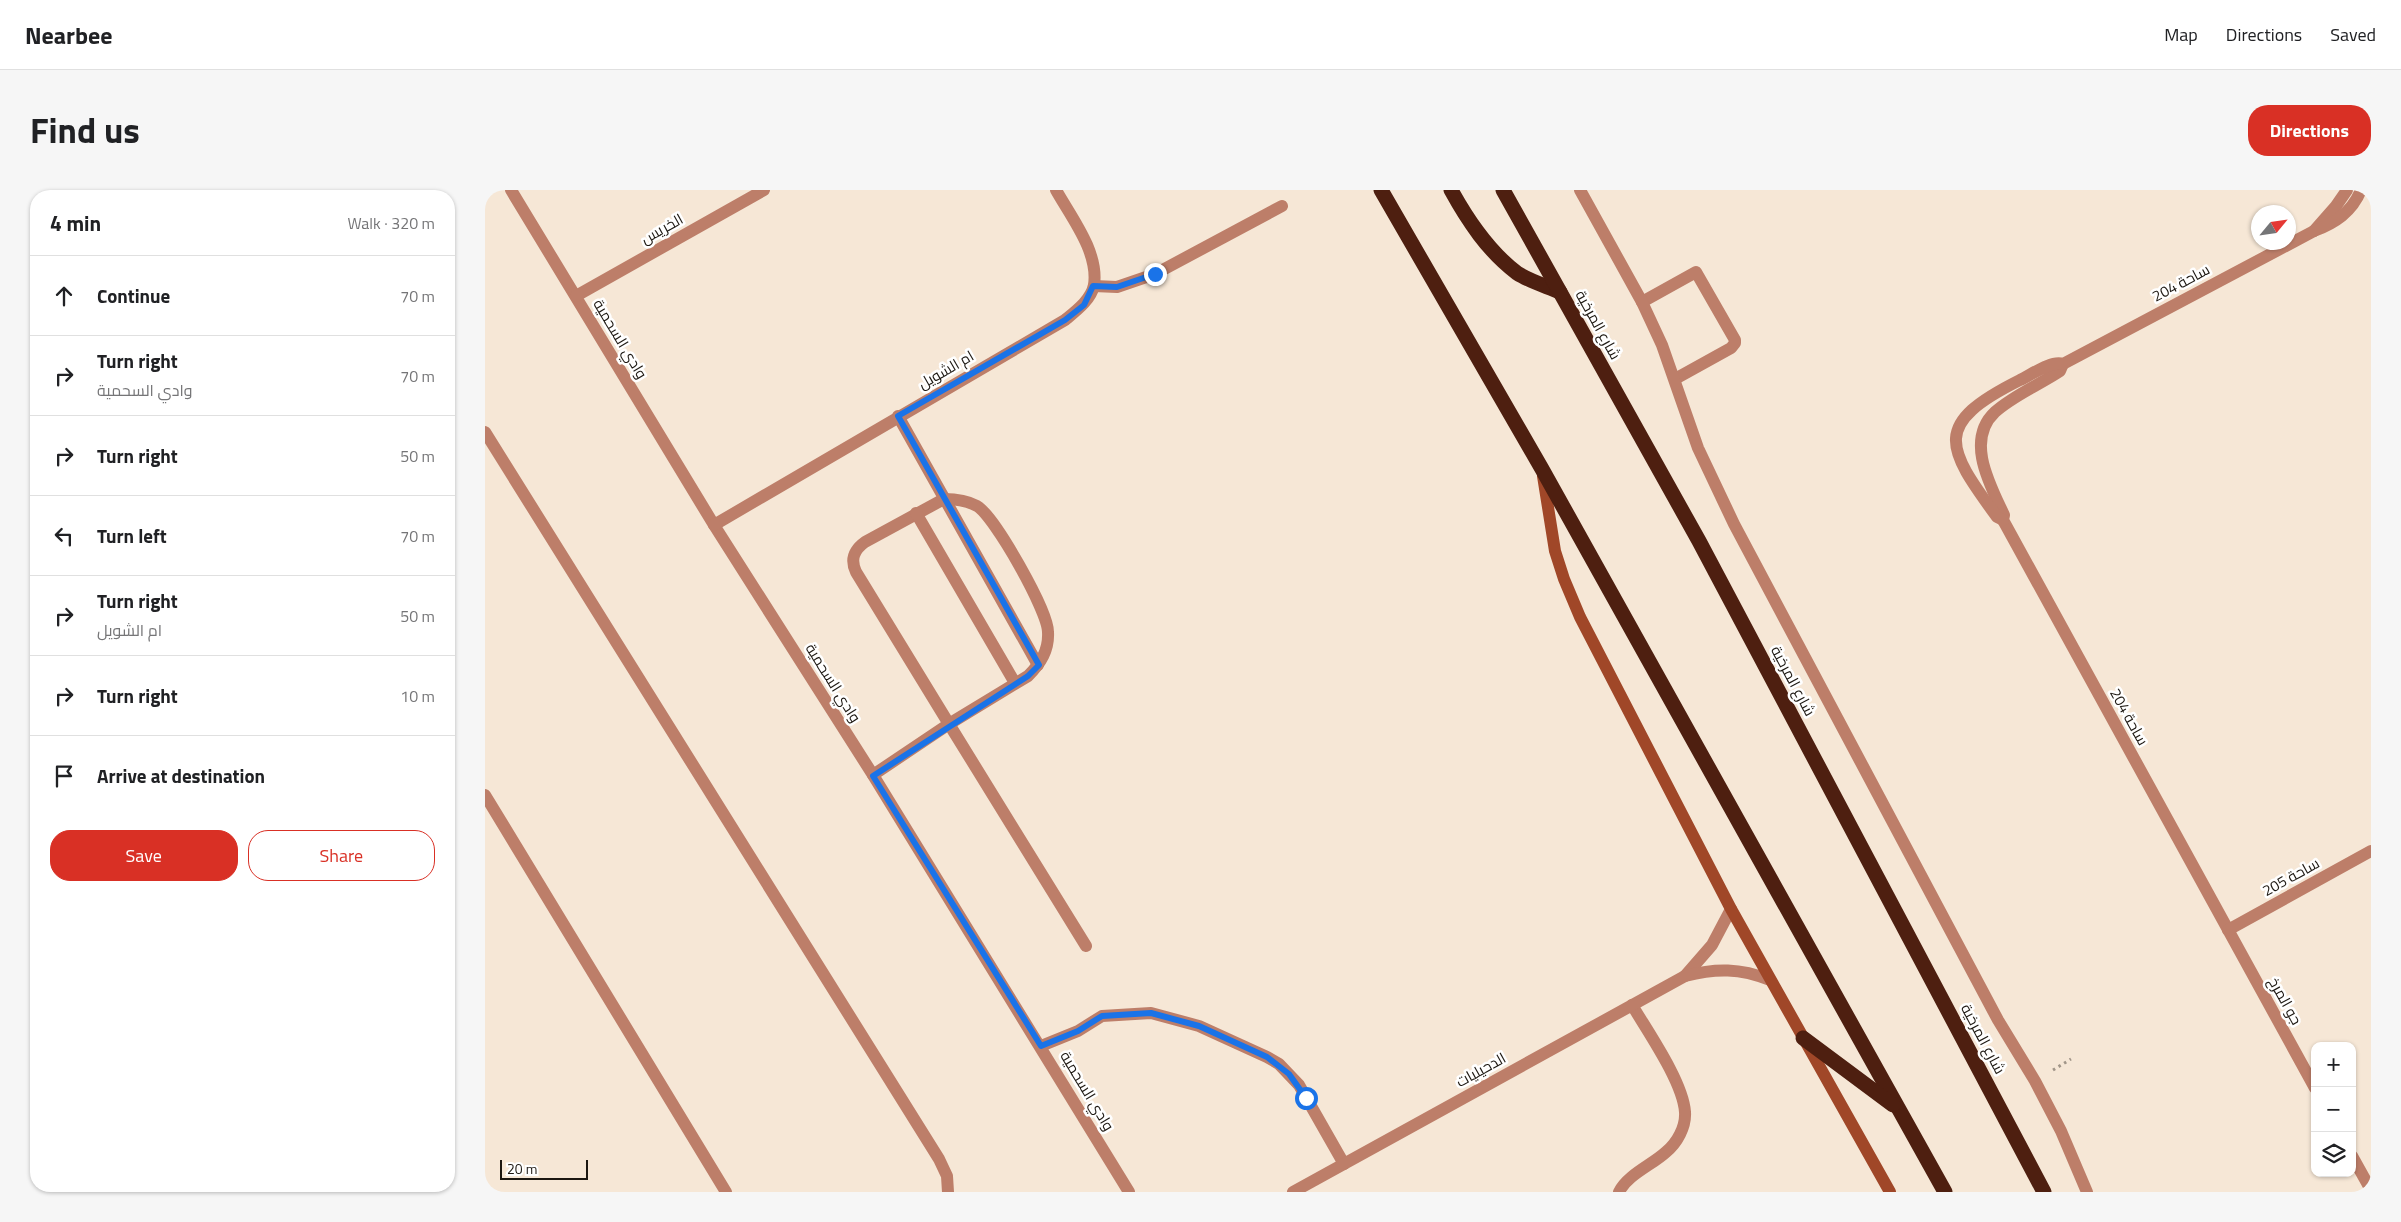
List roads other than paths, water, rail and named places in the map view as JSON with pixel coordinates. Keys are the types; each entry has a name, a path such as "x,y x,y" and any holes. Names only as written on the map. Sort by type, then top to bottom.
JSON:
{"highway":[{"path":"1381,190 1542,468 1945,1192"},
{"path":"1451,190 1469,221 1491,249 1518,274 1560,292"},
{"name":"شارع المرخية","path":"1503,190 1699,541 2044,1192"},
{"path":"1803,1038 1898,1109"}],"main road":[{"path":"1542,468 1555,551 1564,579 1580,617 1731,909 1890,1192"}],"street":[{"name":"وادي السحمية","path":"511,190 714,525 1041,1046 1129,1192"},
{"name":"الخريس","path":"576,296 764,190"},
{"path":"1056,190 1092,259 1093,286 1117,287 1155,274 1282,206"},
{"name":"شارع المرخية","path":"1580,190 1642,302 1675,379 1698,448 1734,524 1998,1020 2035,1081 2061,1131 2087,1192"},
{"name":"ساحة 204","path":"2314,231 2347,190"},
{"name":"ساحة 204","path":"2228,930 2003,520 1997,517 1961,464 1955,446 1959,424 1965,414 1993,394 2047,367 2058,363 2063,364 2314,231 2330,226 2343,216 2355,202 2361,190"},
{"path":"1642,302 1696,272 1735,340 1731,348 1675,379"},
{"name":"ام الشويل","path":"714,525 1065,320 1084,305 1093,286"},
{"name":"ساحة 204","path":"2003,520 2004,515 1983,463 1981,450 1983,430 1994,413 2060,371 2063,364"},
{"path":"898,416 1039,665"},
{"path":"485,432 939,1159 947,1176 948,1192"},
{"path":"873,776 949,724 1028,676 1039,665 1048,643 1046,618 1003,540 987,514 978,506 955,499 944,499 916,513 859,547 854,554 854,566 949,724 1086,946"},
{"path":"916,513 1015,683"},
{"path":"485,795 726,1192"},
{"name":"ساحة 205","path":"2228,930 2371,852"},
{"name":"الدحيليات","path":"1685,976 1712,945 1731,909"},
{"name":"جو المرخ","path":"2228,930 2314,1087"},
{"name":"الدحيليات","path":"1293,1192 1685,976 1729,969 1750,972 1770,980"},
{"path":"1619,1192 1629,1181 1668,1151 1683,1127 1685,1112 1682,1096 1671,1072 1632,1005"},
{"path":"1041,1046 1078,1031 1102,1016 1151,1013 1199,1026 1279,1064 1299,1085 1344,1164"},
{"path":"2356,1163 2371,1190"}]}
